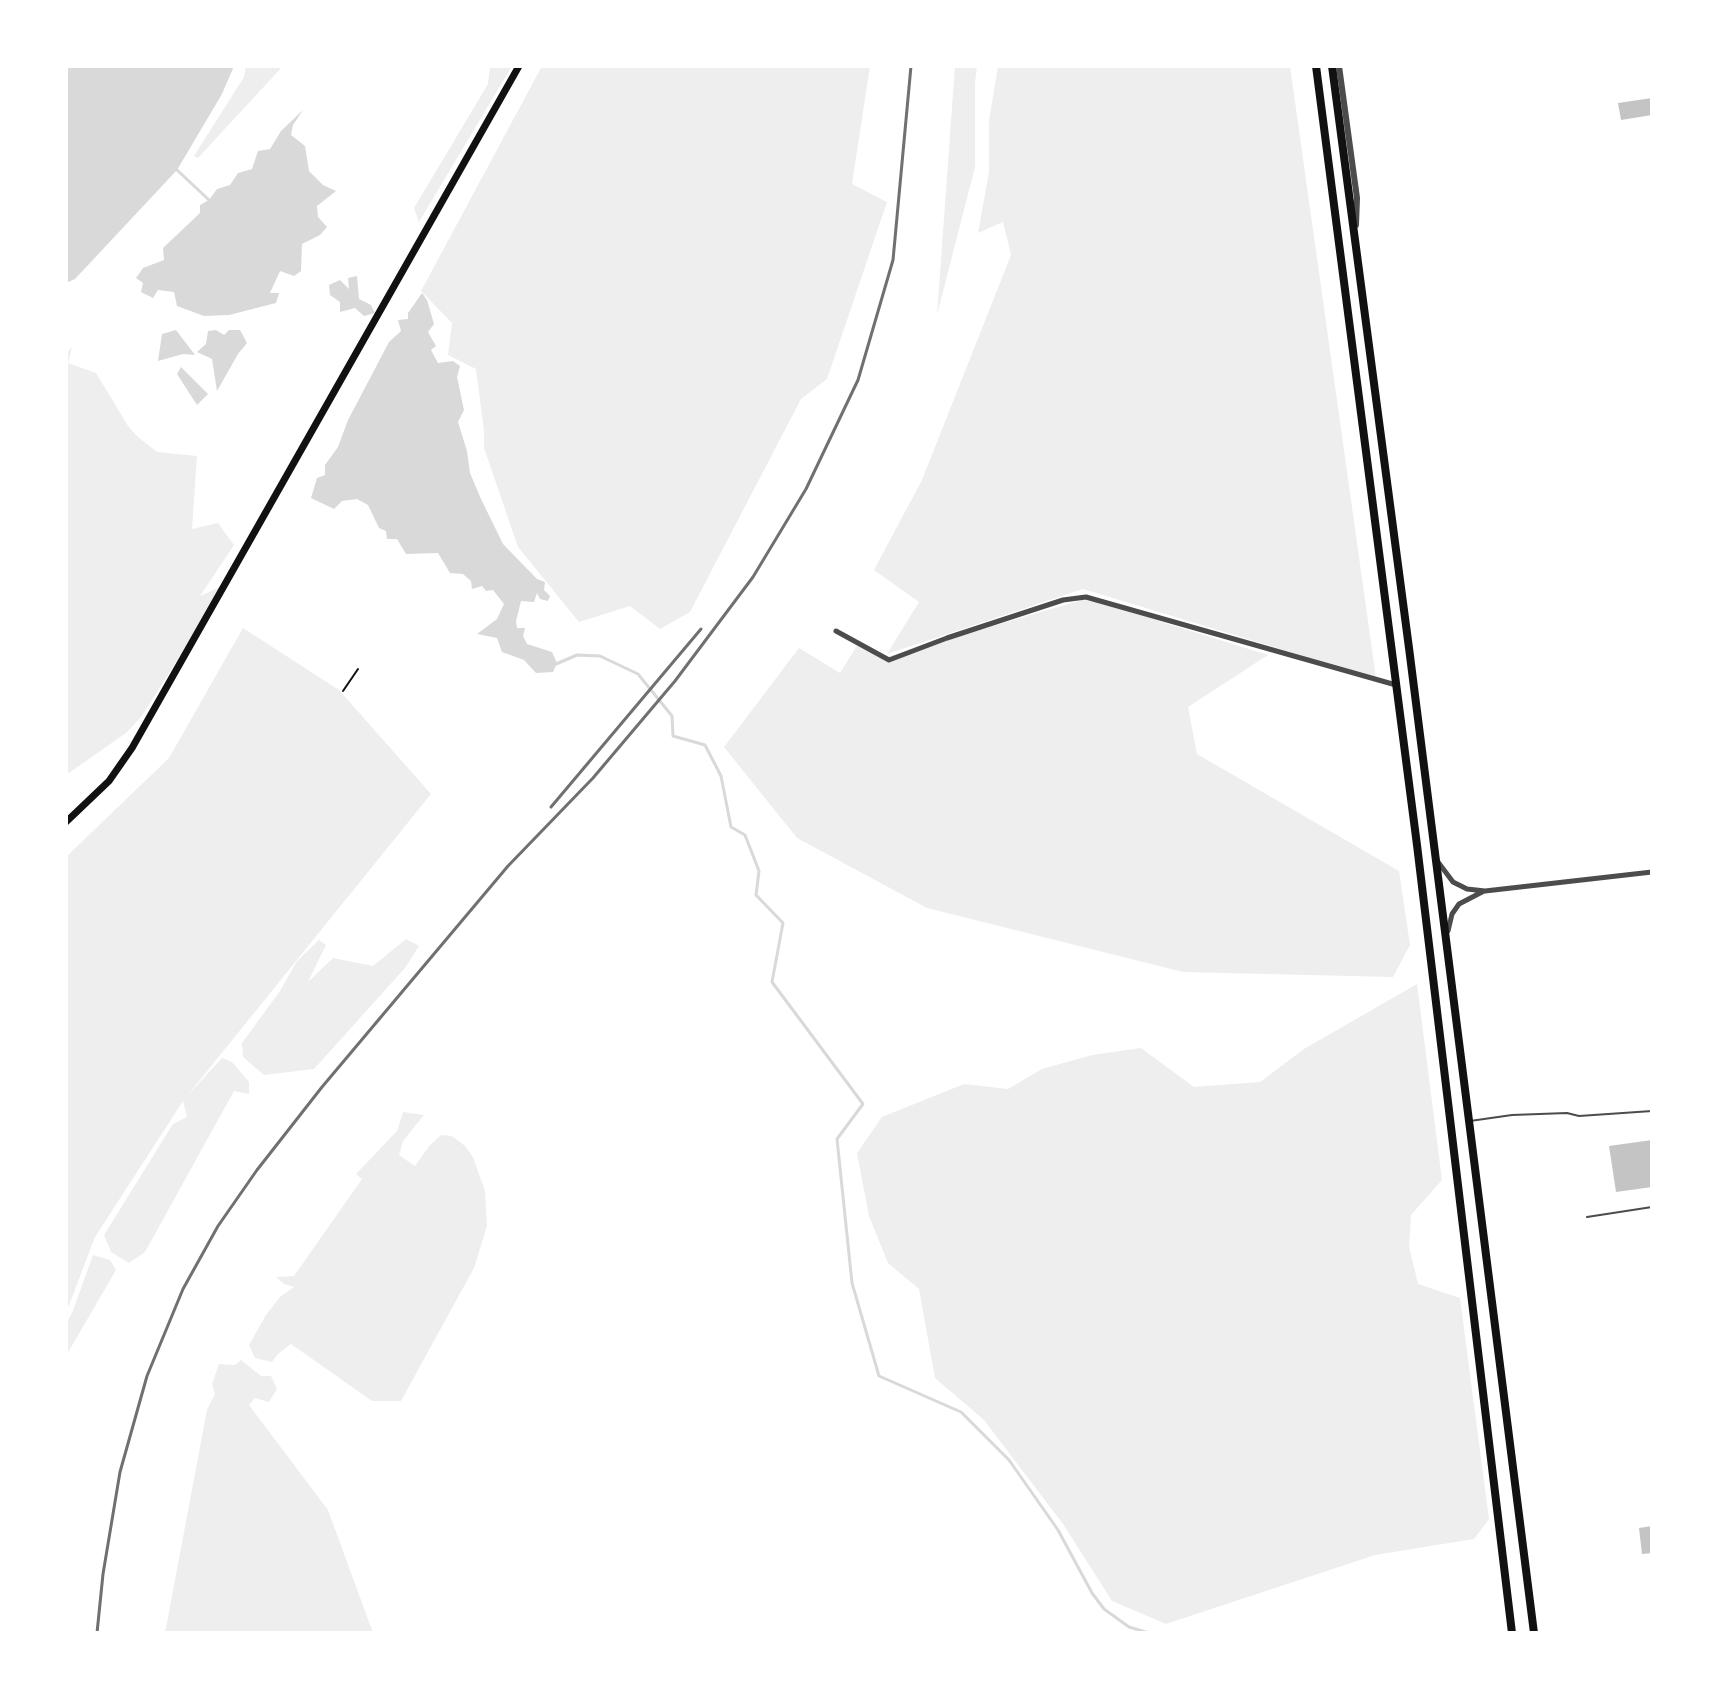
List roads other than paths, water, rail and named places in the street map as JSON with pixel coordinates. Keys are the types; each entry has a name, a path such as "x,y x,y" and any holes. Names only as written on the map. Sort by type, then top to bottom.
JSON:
{"main road":[{"path":"66,822 109,781 132,748 519,66"},
{"path":"1316,66 1397,686 1512,1633"},
{"path":"1332,66 1534,1633"}],"street":[{"path":"1339,66 1357,198 1356,241"},
{"path":"836,631 889,660 1063,600 1086,597 1397,686"},
{"path":"1435,855 1443,872 1453,882 1467,889 1485,891 1652,872"},
{"path":"1447,953 1452,914 1469,897 1485,891"}],"lane":[{"path":"1468,1122 1512,1115 1567,1113 1579,1116 1652,1111"},
{"path":"1587,1217 1652,1207"}],"waterway":[{"path":"177,170 209,200"},
{"path":"556,664 577,655 600,656 638,674 672,716 673,736 705,745 721,776 731,827 745,835 759,871 756,895 783,923 772,982 863,1104 837,1139 852,1283 879,1376 961,1412 1009,1460 1058,1530 1104,1609 1129,1627 1149,1633"}],"railway":[{"path":"97,1633 103,1574 120,1472 147,1376 183,1289 218,1226 322,1087 508,866 593,778 675,681 753,577 806,489 858,380 893,260 911,66"},
{"path":"551,807 701,629"}]}
